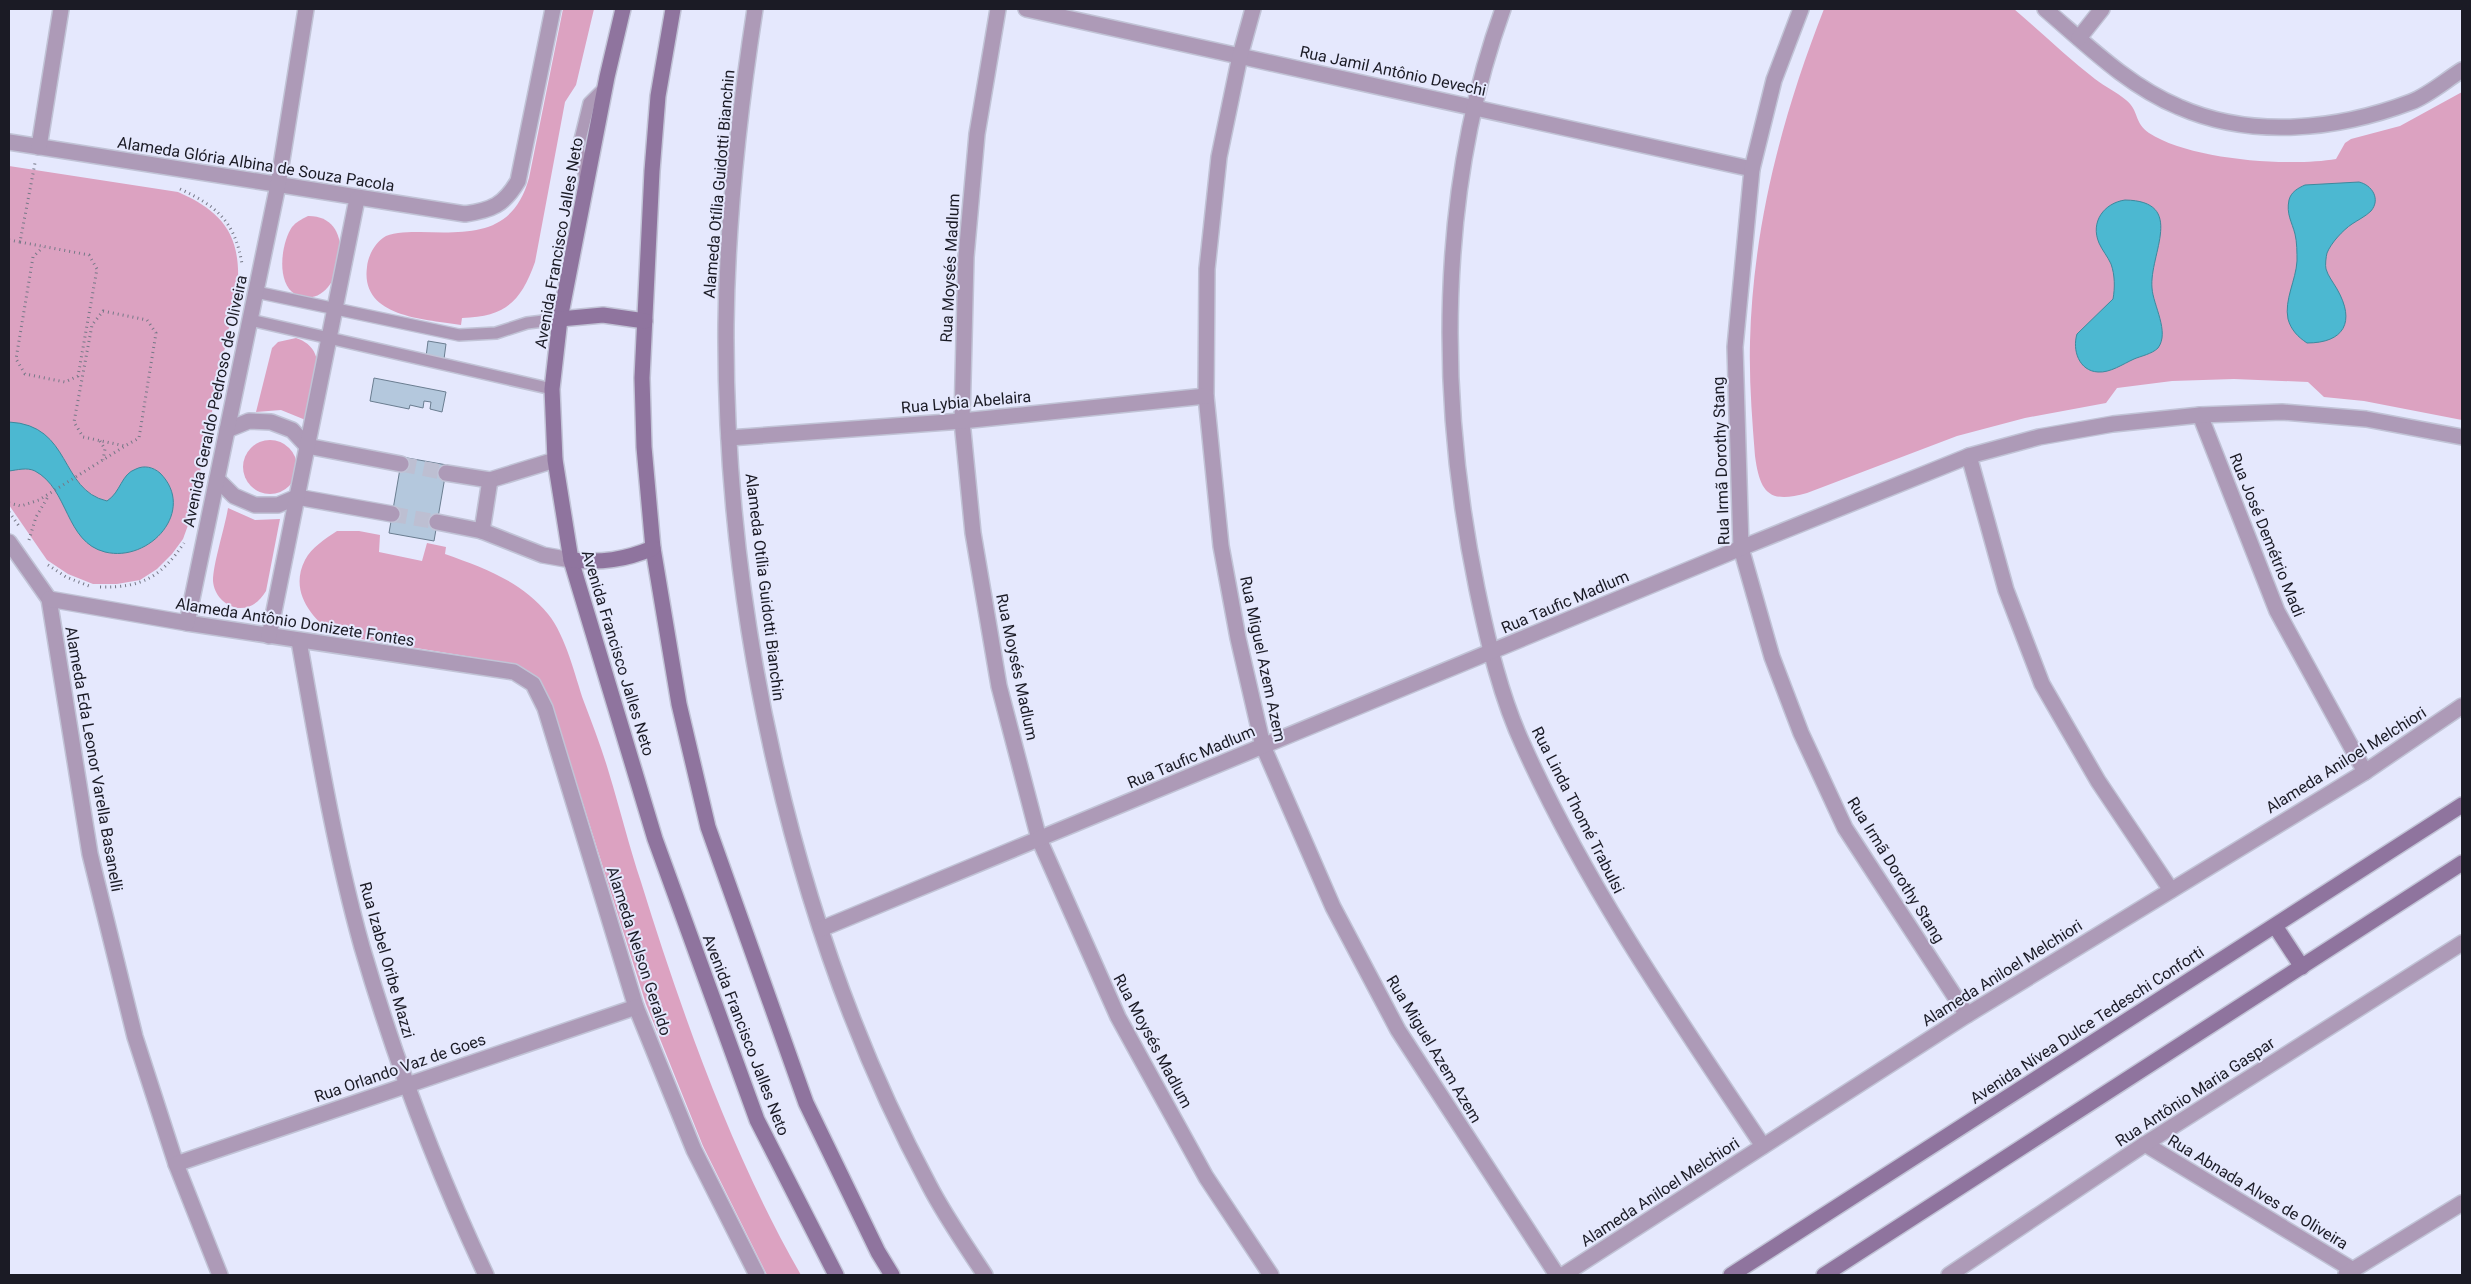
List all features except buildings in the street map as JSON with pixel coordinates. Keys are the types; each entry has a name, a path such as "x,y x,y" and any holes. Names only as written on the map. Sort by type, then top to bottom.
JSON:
{"street":[{"path":"39,147 61,9"},
{"name":"Avenida Geraldo Pedroso de Oliveira","path":"187,623 278,185 306,9"},
{"name":"Alameda Glória Albina de Souza Pacola","path":"9,142 357,199 466,214 481,212 497,206 508,198 518,181 553,9"},
{"name":"Avenida Francisco Jalles Neto","path":"623,9 560,319 552,389 555,460 570,560 655,838 757,1120 836,1275"},
{"name":"Avenida Francisco Jalles Neto","path":"673,9 657,115 652,171 642,378 644,438 653,548 679,704 708,827 806,1103 878,1252 892,1275"},
{"name":"Alameda Otília Guidotti Bianchin","path":"755,9 742,95 731,216 726,324 728,438 742,570 756,675 781,790 821,929 868,1058 929,1187 984,1275"},
{"name":"Rua Moysés Madlum","path":"998,9 977,134 966,257 962,421 973,532 999,686 1039,839 1118,1017 1206,1177 1270,1275"},
{"name":"Rua Jamil Antônio Devechi","path":"1026,9 1752,170"},
{"name":"Rua Miguel Azem Azem","path":"1253,9 1240,56 1219,157 1207,269 1206,396 1221,546 1238,638 1263,746 1333,907 1398,1030 1557,1275"},
{"name":"Rua Linda Thomé Trabulsi","path":"1503,9 1474,107 1458,201 1450,294 1452,405 1464,525 1490,652 1522,745 1576,852 1640,961 1763,1146"},
{"name":"Rua Irmã Dorothy Stang","path":"1801,9 1774,80 1752,170 1735,347 1741,548 1776,666 1801,733 1845,828 1967,1015"},
{"path":"2045,9 2141,86 2178,107 2226,123 2276,128 2327,125 2412,101 2462,70"},
{"path":"2079,38 2102,9"},
{"path":"269,636 357,199"},
{"path":"560,319 602,315 645,321"},
{"name":"Rua Lybia Abelaira","path":"728,438 962,421 1206,396"},
{"name":"Rua Taufic Madlum","path":"821,929 1968,456 2039,437 2113,424 2200,415 2282,412 2366,419 2462,437"},
{"name":"Rua José Demétrio Madi","path":"2200,415 2277,611 2365,772"},
{"path":"227,430 249,421 271,422 292,430 307,446 401,464"},
{"path":"1968,456 2006,590 2042,684 2098,781 2171,890"},
{"path":"446,473 490,480 555,460"},
{"path":"217,479 234,496 255,505 278,505 297,497 392,514"},
{"path":"482,531 490,480"},
{"path":"437,522 482,531 543,555 570,560 613,561 634,556 653,548"},
{"name":"Alameda Eda Leonor Varella Basanelli","path":"9,542 49,599 90,854 136,1037 176,1164 220,1275"},
{"name":"Alameda Antônio Donizete Fontes","path":"49,599 299,641 514,672 533,684"},
{"name":"Rua Izabel Oribe Mazzi","path":"299,641 325,786 362,946 405,1085 486,1275"},
{"name":"Alameda Nelson Geraldo","path":"533,684 545,708 636,1007 694,1150 757,1275"},
{"name":"Alameda Aniloel Melchiori","path":"1563,1275 1967,1015 2365,772 2462,706"},
{"name":"Avenida Nívea Dulce Tedeschi Conforti","path":"1731,1275 2462,805"},
{"path":"1824,1275 2462,863"},
{"path":"2275,926 2302,967"},
{"name":"Rua Antônio Maria Gaspar","path":"1949,1275 2145,1144 2462,943"},
{"name":"Rua Orlando Vaz de Goes","path":"176,1164 636,1007"},
{"name":"Rua Abnada Alves de Oliveira","path":"2145,1144 2349,1272"},
{"path":"2349,1272 2462,1203"}],"lane":[{"path":"256,292 459,335 496,333 527,323 560,319"},
{"path":"250,320 552,389"}],"path":[{"path":"20,242 39,147"},
{"path":"26,165 44,168"},
{"path":"178,188 203,200 216,209 231,228 239,244 242,265"},
{"path":"9,240 89,255 97,270 78,376 65,382 25,374 16,358 33,257 43,247"},
{"path":"9,503 21,506 30,504 139,438 156,334 147,320 103,311 92,325 74,422 83,437 125,446"},
{"path":"99,441 105,449 103,460"},
{"path":"29,540 36,517 51,493"},
{"path":"9,512 32,546"},
{"path":"44,561 66,577 93,587 118,588 141,583 159,573 186,541"}],"shaded area":[{"path":"563,9 594,9 576,85 565,102 535,262 524,287 510,304 501,310 477,317 462,318 461,325 414,317 398,313 384,306 374,297 368,284 367,267 373,250 382,239 398,233 472,231 487,227 501,221 512,211 522,197 529,178"},
{"path":"1824,9 2014,9 2085,71 2126,100 2133,108 2141,125 2149,133 2189,150 2240,159 2293,162 2336,159 2345,143 2351,139 2400,126 2462,92 2462,420 2364,401 2324,397 2308,382 2234,379 2172,381 2117,388 2106,403 2025,418 1957,436 1807,493 1784,497 1775,496 1764,487 1760,479 1755,456 1750,370 1752,299 1757,256 1772,172 1795,90"},
{"path":"9,166 178,192 206,207 216,216 225,226 236,250 238,282 191,517 183,539 172,554 157,569 140,580 117,584 93,584 68,574 47,560 9,505"},
{"path":"308,216 326,220 336,231 340,247 339,264 333,280 323,292 310,297 295,294 289,289 285,281 282,262 288,234 297,222"},
{"path":"296,338 307,344 314,352 317,362 318,374 308,421 281,410 256,412 272,348 278,342"},
{"path":"270,440 280,442 289,448 295,457 297,467 295,477 289,486 280,492 270,494 260,492 251,486 245,477 243,467 245,457 251,448 260,442"},
{"path":"228,508 255,520 280,519 266,591 255,604 243,608 233,607 221,599 215,591 213,581"},
{"path":"337,531 359,531 380,535 379,552 422,561 427,543 446,547 445,554 488,570 514,584 537,603 554,623 569,656 603,755 657,932 691,1033 753,1182 801,1275 767,1275 703,1146 646,1004 552,705 539,680 515,664 336,635 318,621 311,612 301,593 300,583 301,571 311,551"}],"water":[{"path":"2359,182 2368,186 2374,193 2374,206 2369,213 2338,237 2327,253 2326,261 2329,277 2343,301 2346,321 2338,335 2320,342 2307,343 2291,327 2287,312 2297,261 2296,237 2289,214 2289,200 2295,191 2305,185"},
{"path":"2125,200 2144,203 2155,209 2160,219 2161,232 2152,288 2162,326 2161,342 2156,350 2112,370 2103,372 2091,371 2078,359 2076,353 2077,334 2113,299 2114,290 2110,261 2099,243 2096,228 2105,209"},
{"path":"9,422 29,426 44,434 55,445 80,484 92,495 107,501 131,471 145,467 160,473 170,487 173,502 171,517 163,530 152,542 138,550 122,553 105,552 92,546 82,538 74,527 55,490 46,479 29,469 9,471"}],"tunnel":[{"path":"401,464 446,473"},
{"path":"392,514 437,522"}]}
